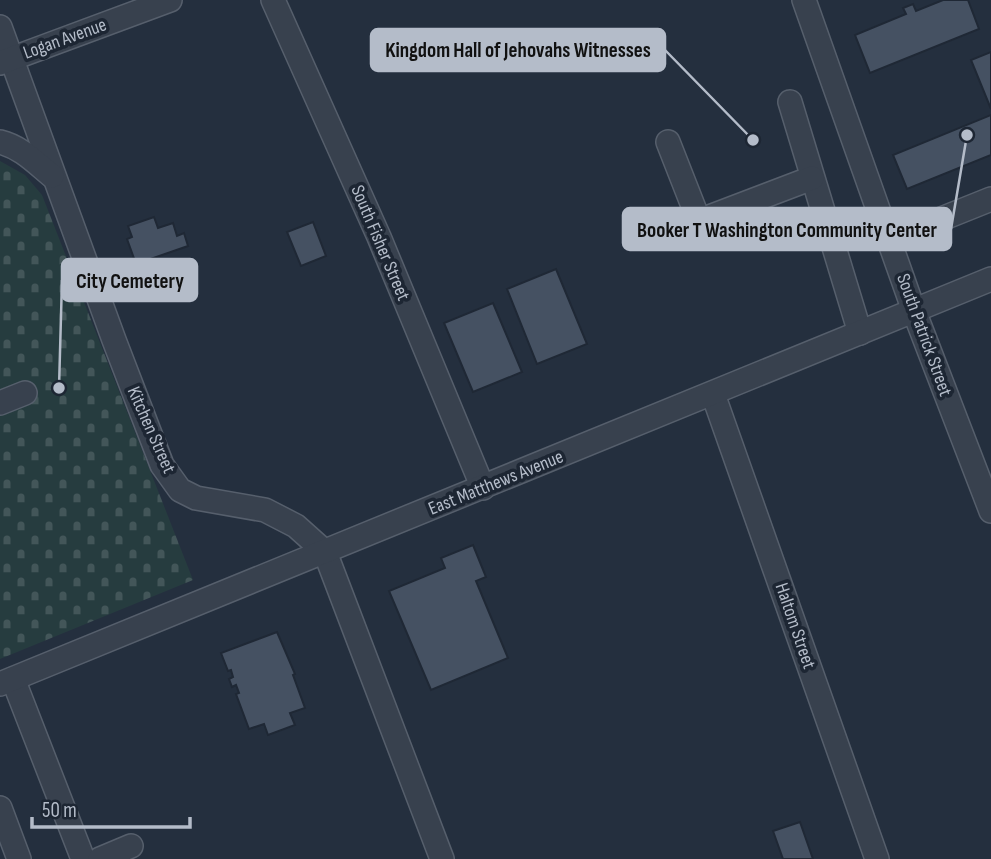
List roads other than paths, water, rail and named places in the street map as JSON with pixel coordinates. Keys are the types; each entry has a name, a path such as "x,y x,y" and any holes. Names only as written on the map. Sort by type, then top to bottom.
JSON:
{"street":[{"name":"Logan Avenue","path":"6,61 170,0"},
{"name":"South Fisher Street","path":"273,0 379,237 483,488"},
{"name":"South Patrick Street","path":"810,2 889,240 991,511"},
{"name":"Kitchen Street","path":"0,27 6,61 54,178 162,465 180,490 196,498 222,505 265,510 296,526 325,552 442,859"},
{"path":"790,102 860,333"},
{"path":"0,142 27,154 54,178"},
{"path":"668,142 699,221 812,178"},
{"path":"889,240 991,199"},
{"name":"East Matthews Avenue","path":"7,682 991,279"},
{"path":"0,403 25,393"},
{"name":"Haltom Street","path":"713,394 877,859"},
{"path":"7,682 83,859"},
{"path":"0,808 19,859"},
{"path":"100,859 131,846"}],"place":[{"name":"Booker T Washington Community Center","path":"967,135"},
{"name":"Kingdom Hall of Jehovahs Witnesses","path":"753,140"},
{"name":"City Cemetery","path":"59,388"}]}
